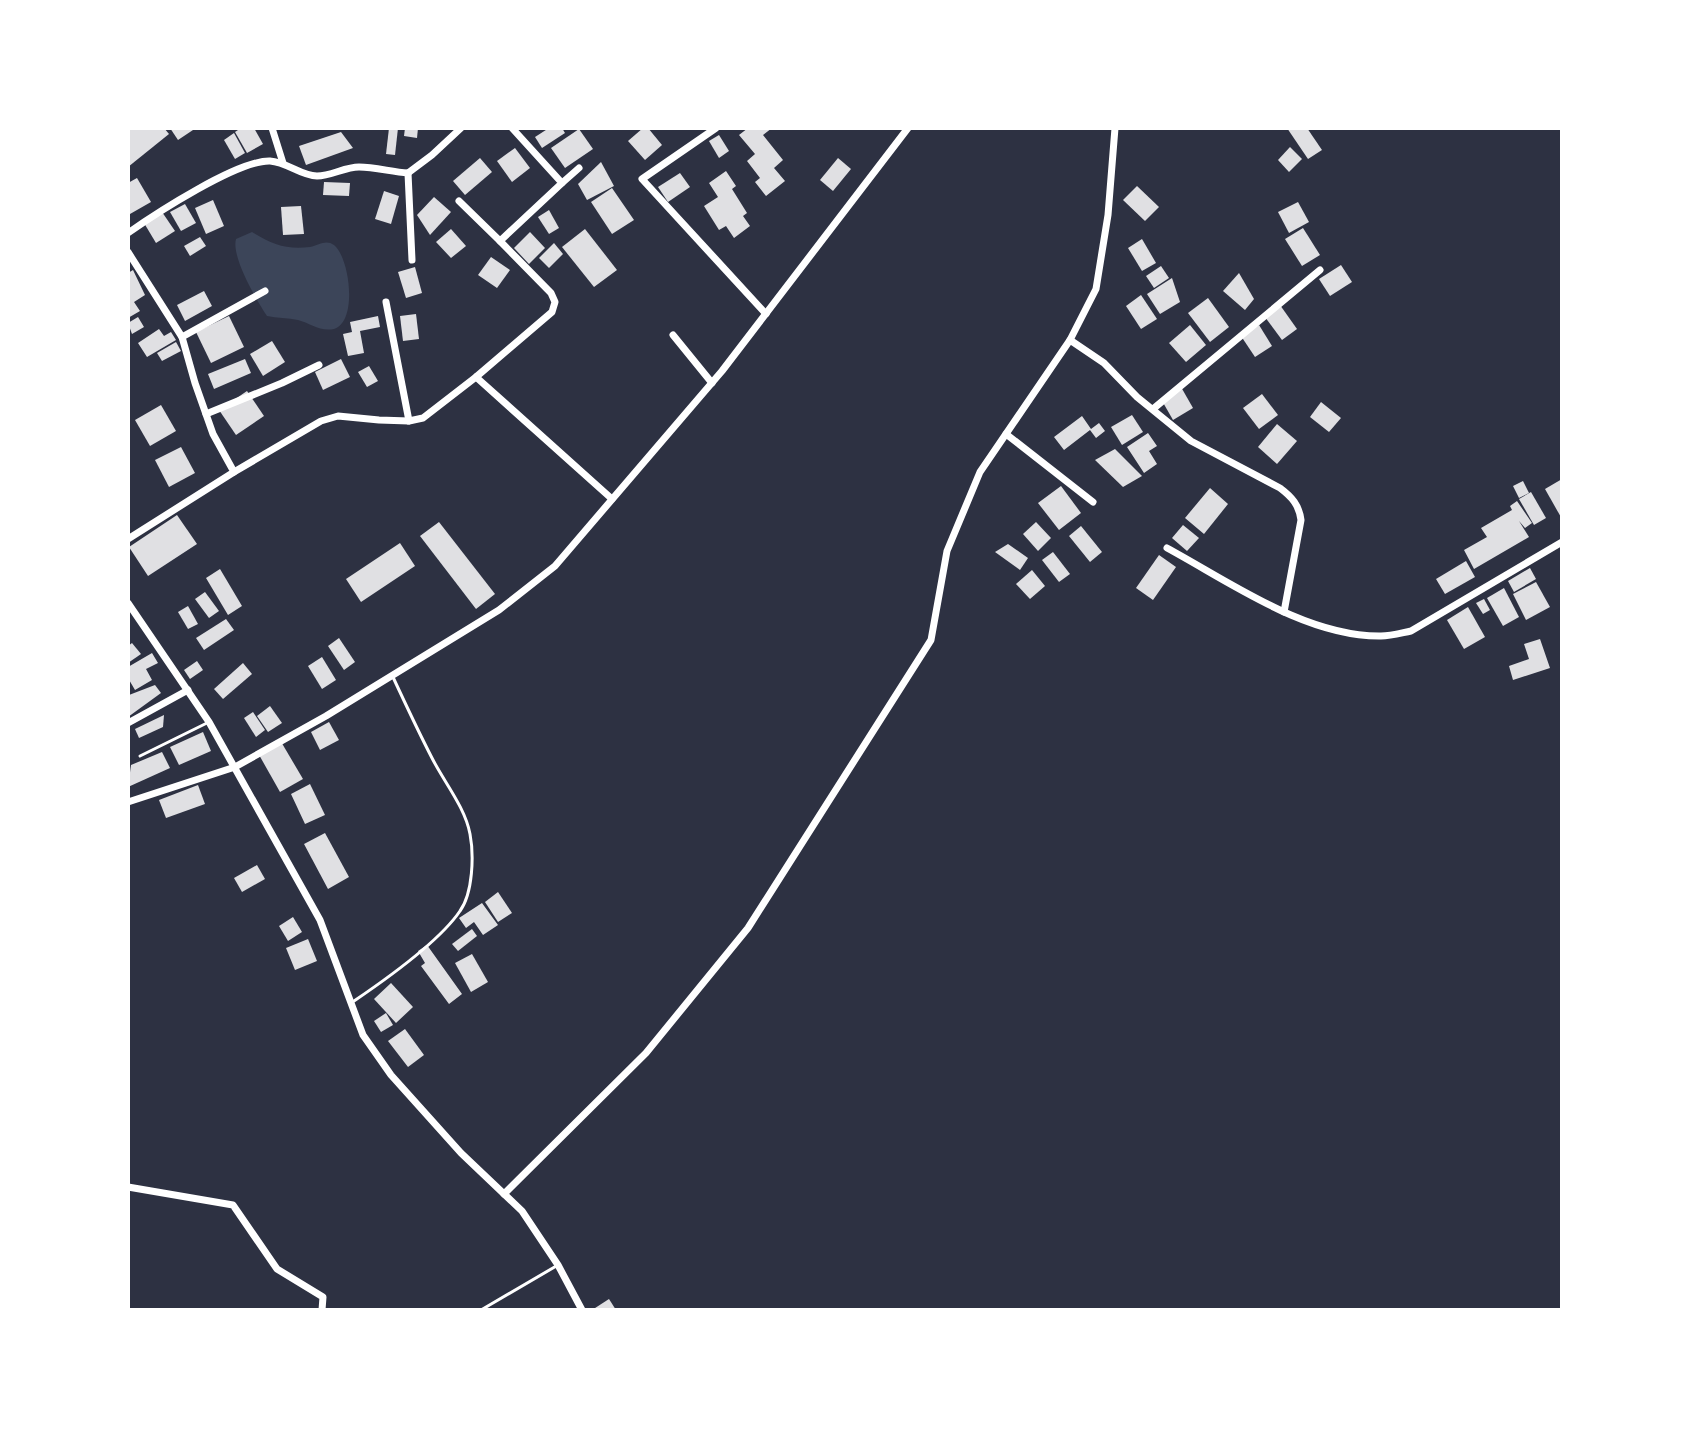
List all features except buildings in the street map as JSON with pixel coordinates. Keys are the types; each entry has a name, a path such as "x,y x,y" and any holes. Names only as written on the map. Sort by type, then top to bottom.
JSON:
{"street":[{"path":"272,128 283,163"},
{"path":"128,233 154,214 248,166 267,161 283,163 316,176 361,167 408,173 461,128"},
{"path":"512,128 562,183"},
{"path":"716,128 642,179 766,314"},
{"path":"128,802 235,767 392,675 527,589 555,566 712,383 908,128"},
{"path":"504,1194 646,1053 748,928 931,640 947,551 980,472 1070,340 1096,289 1108,215 1115,128"},
{"path":"500,241 579,168"},
{"path":"408,173 412,260"},
{"path":"128,539 321,421 338,416 409,421 423,418 552,312 555,302 551,293 459,201"},
{"path":"128,252 182,337 206,414 220,450 234,472"},
{"path":"1153,409 1320,270"},
{"path":"182,337 265,291"},
{"path":"386,302 409,421"},
{"path":"673,335 712,383"},
{"path":"1070,340 1104,363 1191,441 1280,488 1299,508 1301,520 1284,612"},
{"path":"206,414 319,365"},
{"path":"476,377 612,499"},
{"path":"1006,434 1093,502"},
{"path":"1167,548 1284,612 1313,624 1358,635 1384,636 1411,631 1562,542"},
{"path":"128,603 209,722 320,920 363,1035 391,1075 461,1153 522,1211 558,1265 582,1310"},
{"path":"128,723 188,690"},
{"path":"128,1187 233,1205 277,1269 323,1297 322,1310"}],"lane":[{"path":"351,1003 392,976 460,911 468,896 470,833 392,675"},
{"path":"140,756 209,722"},
{"path":"481,1310 558,1265"}],"shaded area":[{"path":"252,232 286,247 310,247 325,242 334,245 344,263 349,289 349,303 342,324 334,329 324,329 298,320 267,316 246,279 235,247 236,239"}]}
